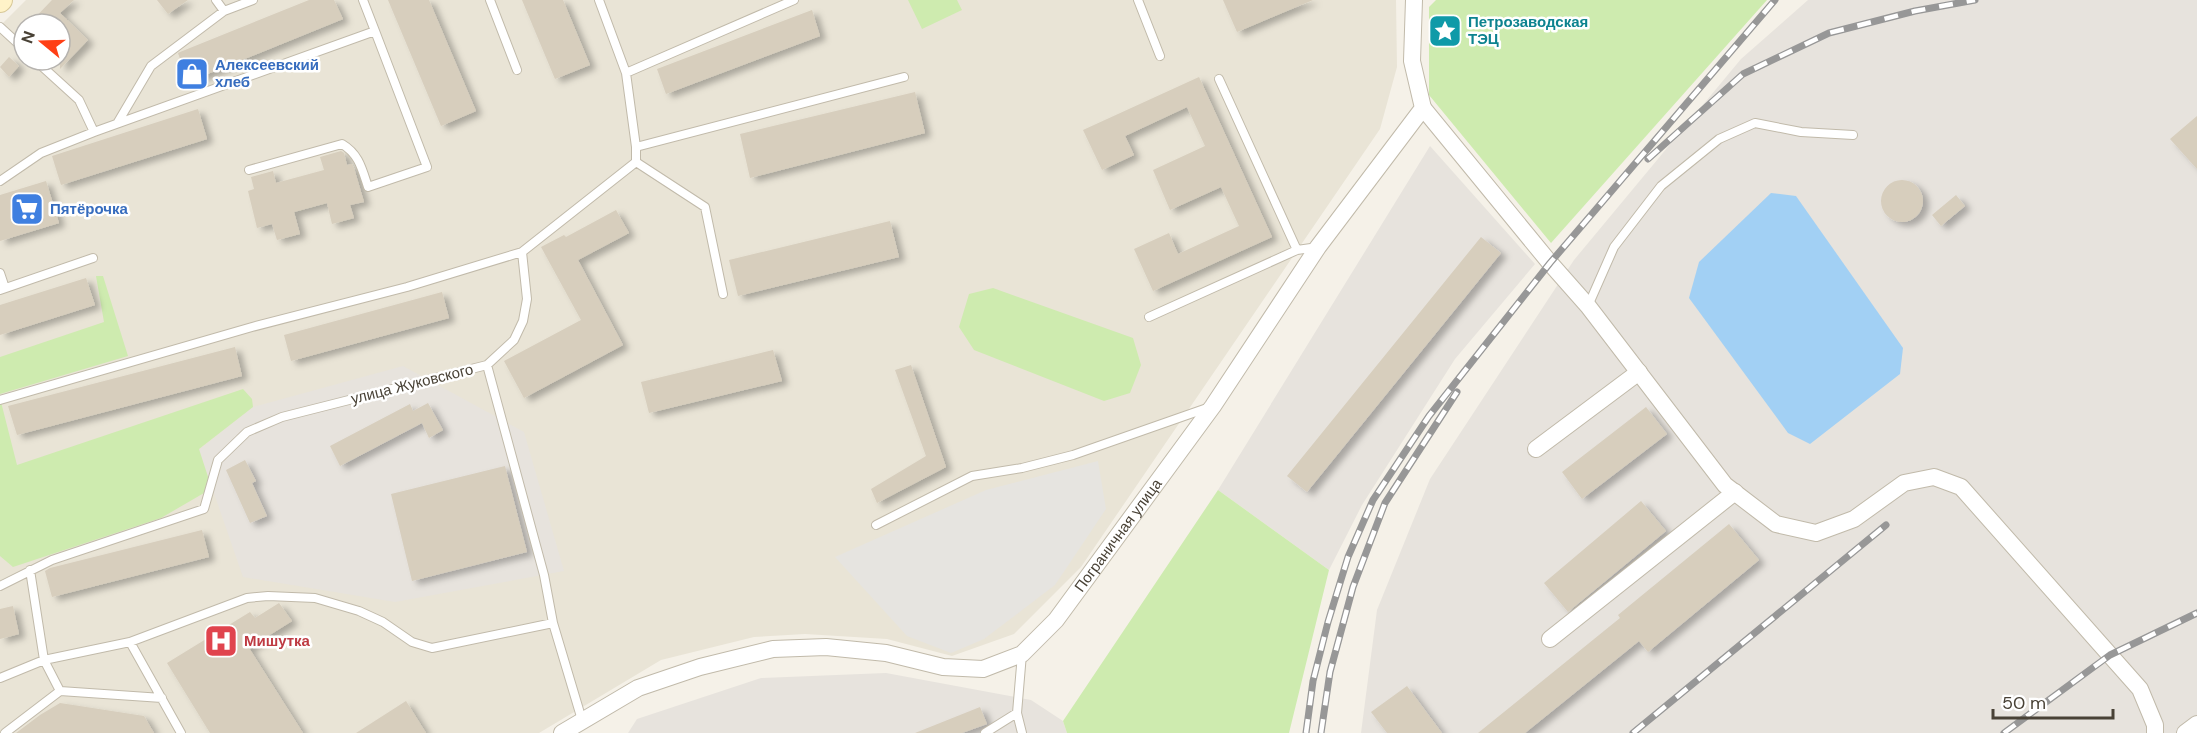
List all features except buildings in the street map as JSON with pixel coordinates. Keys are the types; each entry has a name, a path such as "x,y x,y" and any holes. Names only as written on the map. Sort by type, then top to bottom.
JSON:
{"street":[{"path":"1414,0 1412,61 1423,108 1588,306 1725,485 1776,524 1816,533 1854,519 1905,483 1934,477 1961,487 2140,689 2155,725 2155,733"},
{"name":"Пограничная улица","path":"562,733 586,726 638,688 700,667 773,649 826,647 886,653 943,668 983,669 1022,654 1056,620 1213,406 1318,247 1423,108"},
{"path":"1536,449 1639,372"},
{"path":"1551,639 1735,492"},
{"path":"2185,733 2197,724"}],"lane":[{"path":"216,0 224,11"},
{"path":"118,122 151,66 224,11 253,0"},
{"path":"249,170 342,144 352,150 358,159 368,187 427,167 363,0"},
{"path":"490,0 517,70"},
{"path":"599,0 626,73 636,162"},
{"path":"626,73 794,0"},
{"path":"1138,0 1160,56"},
{"path":"0,27 12,38"},
{"path":"0,181 41,153 118,122 375,30"},
{"path":"48,72 79,100 94,132"},
{"path":"636,147 904,77"},
{"path":"1219,79 1296,250"},
{"path":"1588,306 1614,247 1661,186 1719,139 1755,123 1801,132 1853,135"},
{"path":"0,400 252,327 418,284 522,252 636,162"},
{"path":"636,162 705,207 723,294"},
{"path":"1149,317 1296,250 1318,247"},
{"name":"улица Жуковского","path":"0,585 52,560 204,509 218,460 247,432 282,417 488,365 514,340 523,321 527,299 522,252"},
{"path":"0,273 2,289 93,258"},
{"path":"488,365 544,575 552,623 586,726"},
{"path":"876,525 972,476 1022,468 1073,455 1213,406"},
{"path":"30,570 44,660 60,691"},
{"path":"0,678 44,660 130,642 247,598 268,596 315,598 359,611 383,622 412,642 432,648 552,623"},
{"path":"130,642 181,733"},
{"path":"1022,654 1017,713 1022,733"},
{"path":"5,733 60,691 162,698"},
{"path":"985,733 1017,713"}],"shaded area":[{"path":"26,0 1396,0 1397,67 1380,129 1081,567 1014,634 952,656 887,639 805,634 754,637 661,660 539,733 0,733 0,26 12,14 12,72 72,72 72,12 14,12"},
{"path":"1808,0 2197,0 2197,733 1361,733 1377,610 1430,479 1574,260 1741,59"},
{"path":"1430,146 1535,264 1455,359 1362,505 1329,570 1218,490"},
{"path":"403,366 524,432 564,571 395,602 243,577 199,450 253,407"},
{"path":"1098,461 1106,509 1055,585 984,639 951,653 907,636 835,557 986,490"},
{"path":"886,673 1031,700 1063,721 1067,733 628,733 637,719 761,678"}],"green space":[{"path":"908,0 957,0 962,10 922,29"},
{"path":"1436,0 1767,0 1551,243 1429,95 1429,7"},
{"path":"96,276 103,276 128,356 0,394 0,357 104,322"},
{"path":"993,288 1133,338 1141,365 1130,393 1104,401 974,350 959,327 969,294"},
{"path":"243,389 252,399 253,407 199,449 209,480 204,493 161,518 13,567 0,556 0,398 17,465"},
{"path":"1218,490 1329,570 1289,733 1067,733 1063,721"}],"water":[{"path":"1771,193 1796,196 1903,348 1900,374 1810,444 1788,433 1689,298 1699,262"}],"railway":[{"path":"1306,733 1313,681 1328,622 1348,557 1373,500 1429,416 1550,263 1775,0"},
{"path":"1648,159 1743,74 1829,33 1915,11 1975,0"},
{"path":"1321,733 1330,672 1353,587 1385,503 1457,392"},
{"path":"1633,733 1886,525"},
{"path":"2004,733 2110,655 2197,613"}],"place":[{"name":"Петрозаводская ТЭЦ","path":"1445,31"},
{"name":"Алексеевский хлеб","path":"192,74"},
{"name":"Пятёрочка","path":"27,209"},
{"name":"Мишутка","path":"221,641"}]}
